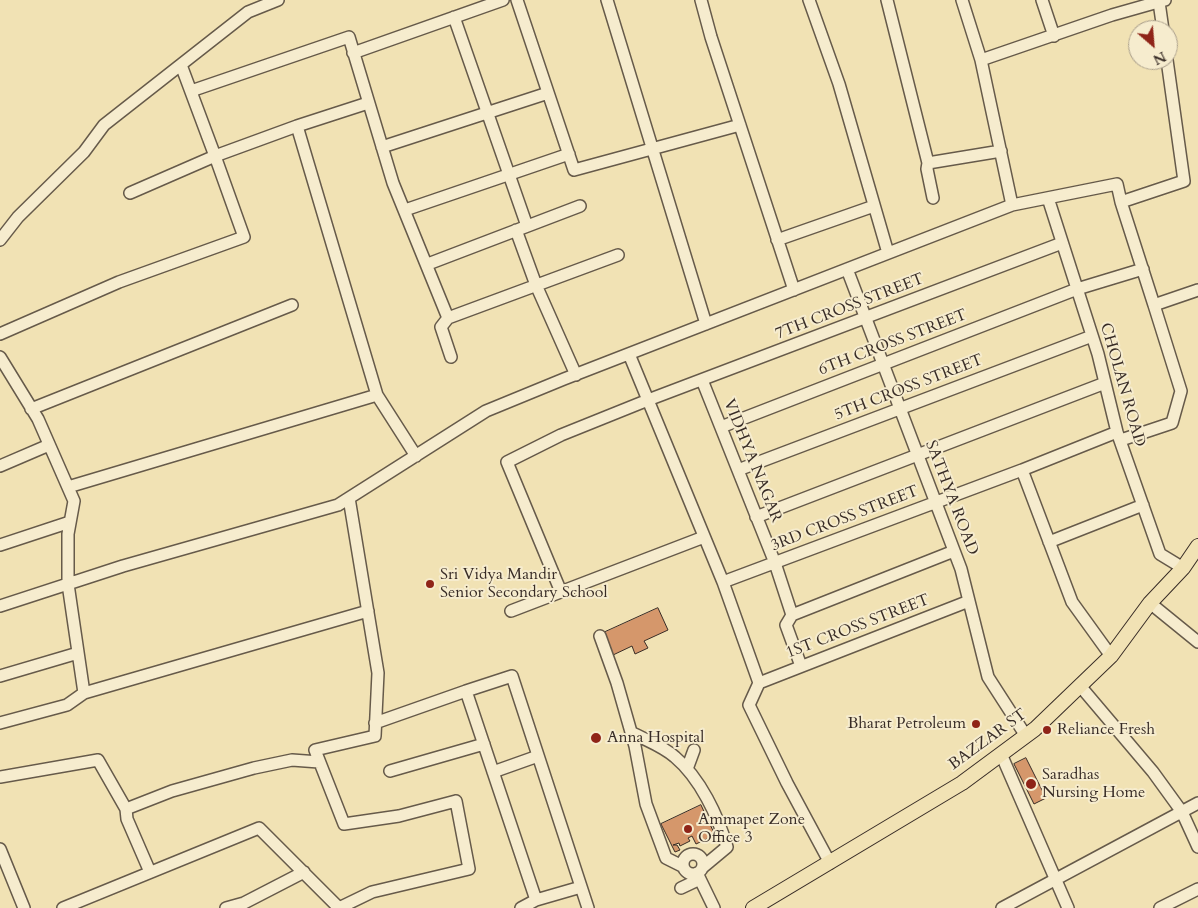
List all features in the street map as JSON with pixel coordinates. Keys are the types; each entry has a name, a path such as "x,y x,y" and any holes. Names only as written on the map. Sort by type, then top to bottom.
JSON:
{"main road":[{"name":"BAZZAR ST","path":"753,908 962,782 1026,736 1111,656 1150,603 1183,568 1198,546"}],"street":[{"path":"0,240 18,217 84,152 104,125 248,12 278,0"},
{"path":"353,53 503,0"},
{"path":"517,0 574,170 740,125"},
{"path":"607,0 706,324"},
{"path":"701,0 794,290"},
{"path":"809,0 838,84 888,254"},
{"path":"887,0 928,163 926,169 933,198"},
{"path":"962,0 981,60 1012,205"},
{"path":"1042,0 1054,36"},
{"path":"1121,0 1126,12"},
{"path":"981,60 1162,1 1162,20"},
{"path":"454,17 527,226"},
{"path":"191,90 349,37 393,183 428,264 448,318"},
{"path":"0,334 119,282 244,237 182,64"},
{"path":"1121,202 1184,181 1168,70"},
{"path":"382,147 548,93"},
{"path":"130,193 215,156 368,102"},
{"path":"297,126 377,395 416,456"},
{"path":"928,163 1001,151"},
{"path":"405,210 569,154"},
{"path":"0,606 123,566 338,505 486,411 576,374 1012,205 1117,184 1154,305 1198,290"},
{"name":"CHOLAN ROAD","path":"1048,198 1092,336 1119,436 1160,554 1183,568"},
{"path":"428,264 580,206"},
{"path":"777,240 874,206"},
{"path":"516,230 536,285 576,374"},
{"name":"7TH CROSS STREET","path":"561,592 507,462 562,435 648,400 1062,243"},
{"path":"451,357 441,327 448,318 618,255"},
{"name":"SATHYA ROAD","path":"847,269 954,551 988,677 1026,736"},
{"name":"6TH CROSS STREET","path":"721,427 1077,288 1143,269"},
{"path":"31,408 292,305"},
{"name":"3RD CROSS STREET","path":"723,582 1022,470 1119,436 1172,423 1181,391 1154,305"},
{"name":"5TH CROSS STREET","path":"738,470 1092,336"},
{"path":"629,354 723,582 758,683 749,705 829,863"},
{"path":"0,357 4,370 31,408 74,501 70,522 68,584 84,693"},
{"name":"VIDHYA NAGAR","path":"702,380 774,563 792,615 786,624 801,666"},
{"path":"756,517 1105,383"},
{"path":"68,487 377,395"},
{"path":"0,466 49,445"},
{"path":"1022,470 1072,602 1111,656"},
{"path":"63,908 259,828 339,908 372,892 469,869 456,801 399,816 344,824 315,750 375,736 378,673 349,498"},
{"path":"1049,542 1143,505"},
{"path":"0,545 70,522"},
{"path":"511,611 704,536"},
{"path":"792,615 954,551"},
{"name":"1ST CROSS STREET","path":"758,683 969,601"},
{"path":"1150,603 1198,642"},
{"path":"0,723 67,705 84,693 368,611"},
{"path":"600,636 617,682 631,732 646,804 666,858 682,866 689,874 700,873"},
{"path":"0,676 78,653"},
{"path":"375,723 512,676 588,908"},
{"path":"1081,686 1153,772 1182,812 1198,847"},
{"path":"466,691 536,900"},
{"path":"631,732 674,756 687,769 721,828 727,847 681,888"},
{"path":"390,771 484,744"},
{"path":"687,769 694,750"},
{"path":"1001,754 1068,908"},
{"path":"493,772 538,756"},
{"path":"0,777 98,760 126,809 127,818 150,872"},
{"path":"126,809 172,791 254,768 292,760 319,762"},
{"path":"1002,908 1198,804"},
{"path":"0,849 24,908"},
{"path":"682,866 685,856 691,853 701,857 700,873 714,908"},
{"path":"226,908 244,903 304,872"},
{"path":"521,908 536,900 581,887"},
{"path":"1160,908 1198,888"}],"building":[{"path":"658,608 668,630 644,641 648,648 635,654 632,646 613,655 603,633"},
{"path":"1026,758 1046,798 1034,804 1014,764"},
{"name":"Ammapet Zone Office 3","path":"701,805 715,835 696,844 692,836 688,838 690,841 680,846 679,843 673,845 677,845 680,850 675,852 661,824"}],"place":[{"name":"Sri Vidya Mandir Senior Secondary School","path":"430,584"},
{"name":"Bharat Petroleum","path":"976,724"},
{"name":"Reliance Fresh","path":"1047,730"},
{"name":"Anna Hospital","path":"596,738"},
{"name":"Saradhas Nursing Home","path":"1031,784"},
{"name":"Ammapet Zone Office 3","path":"688,829"}]}
